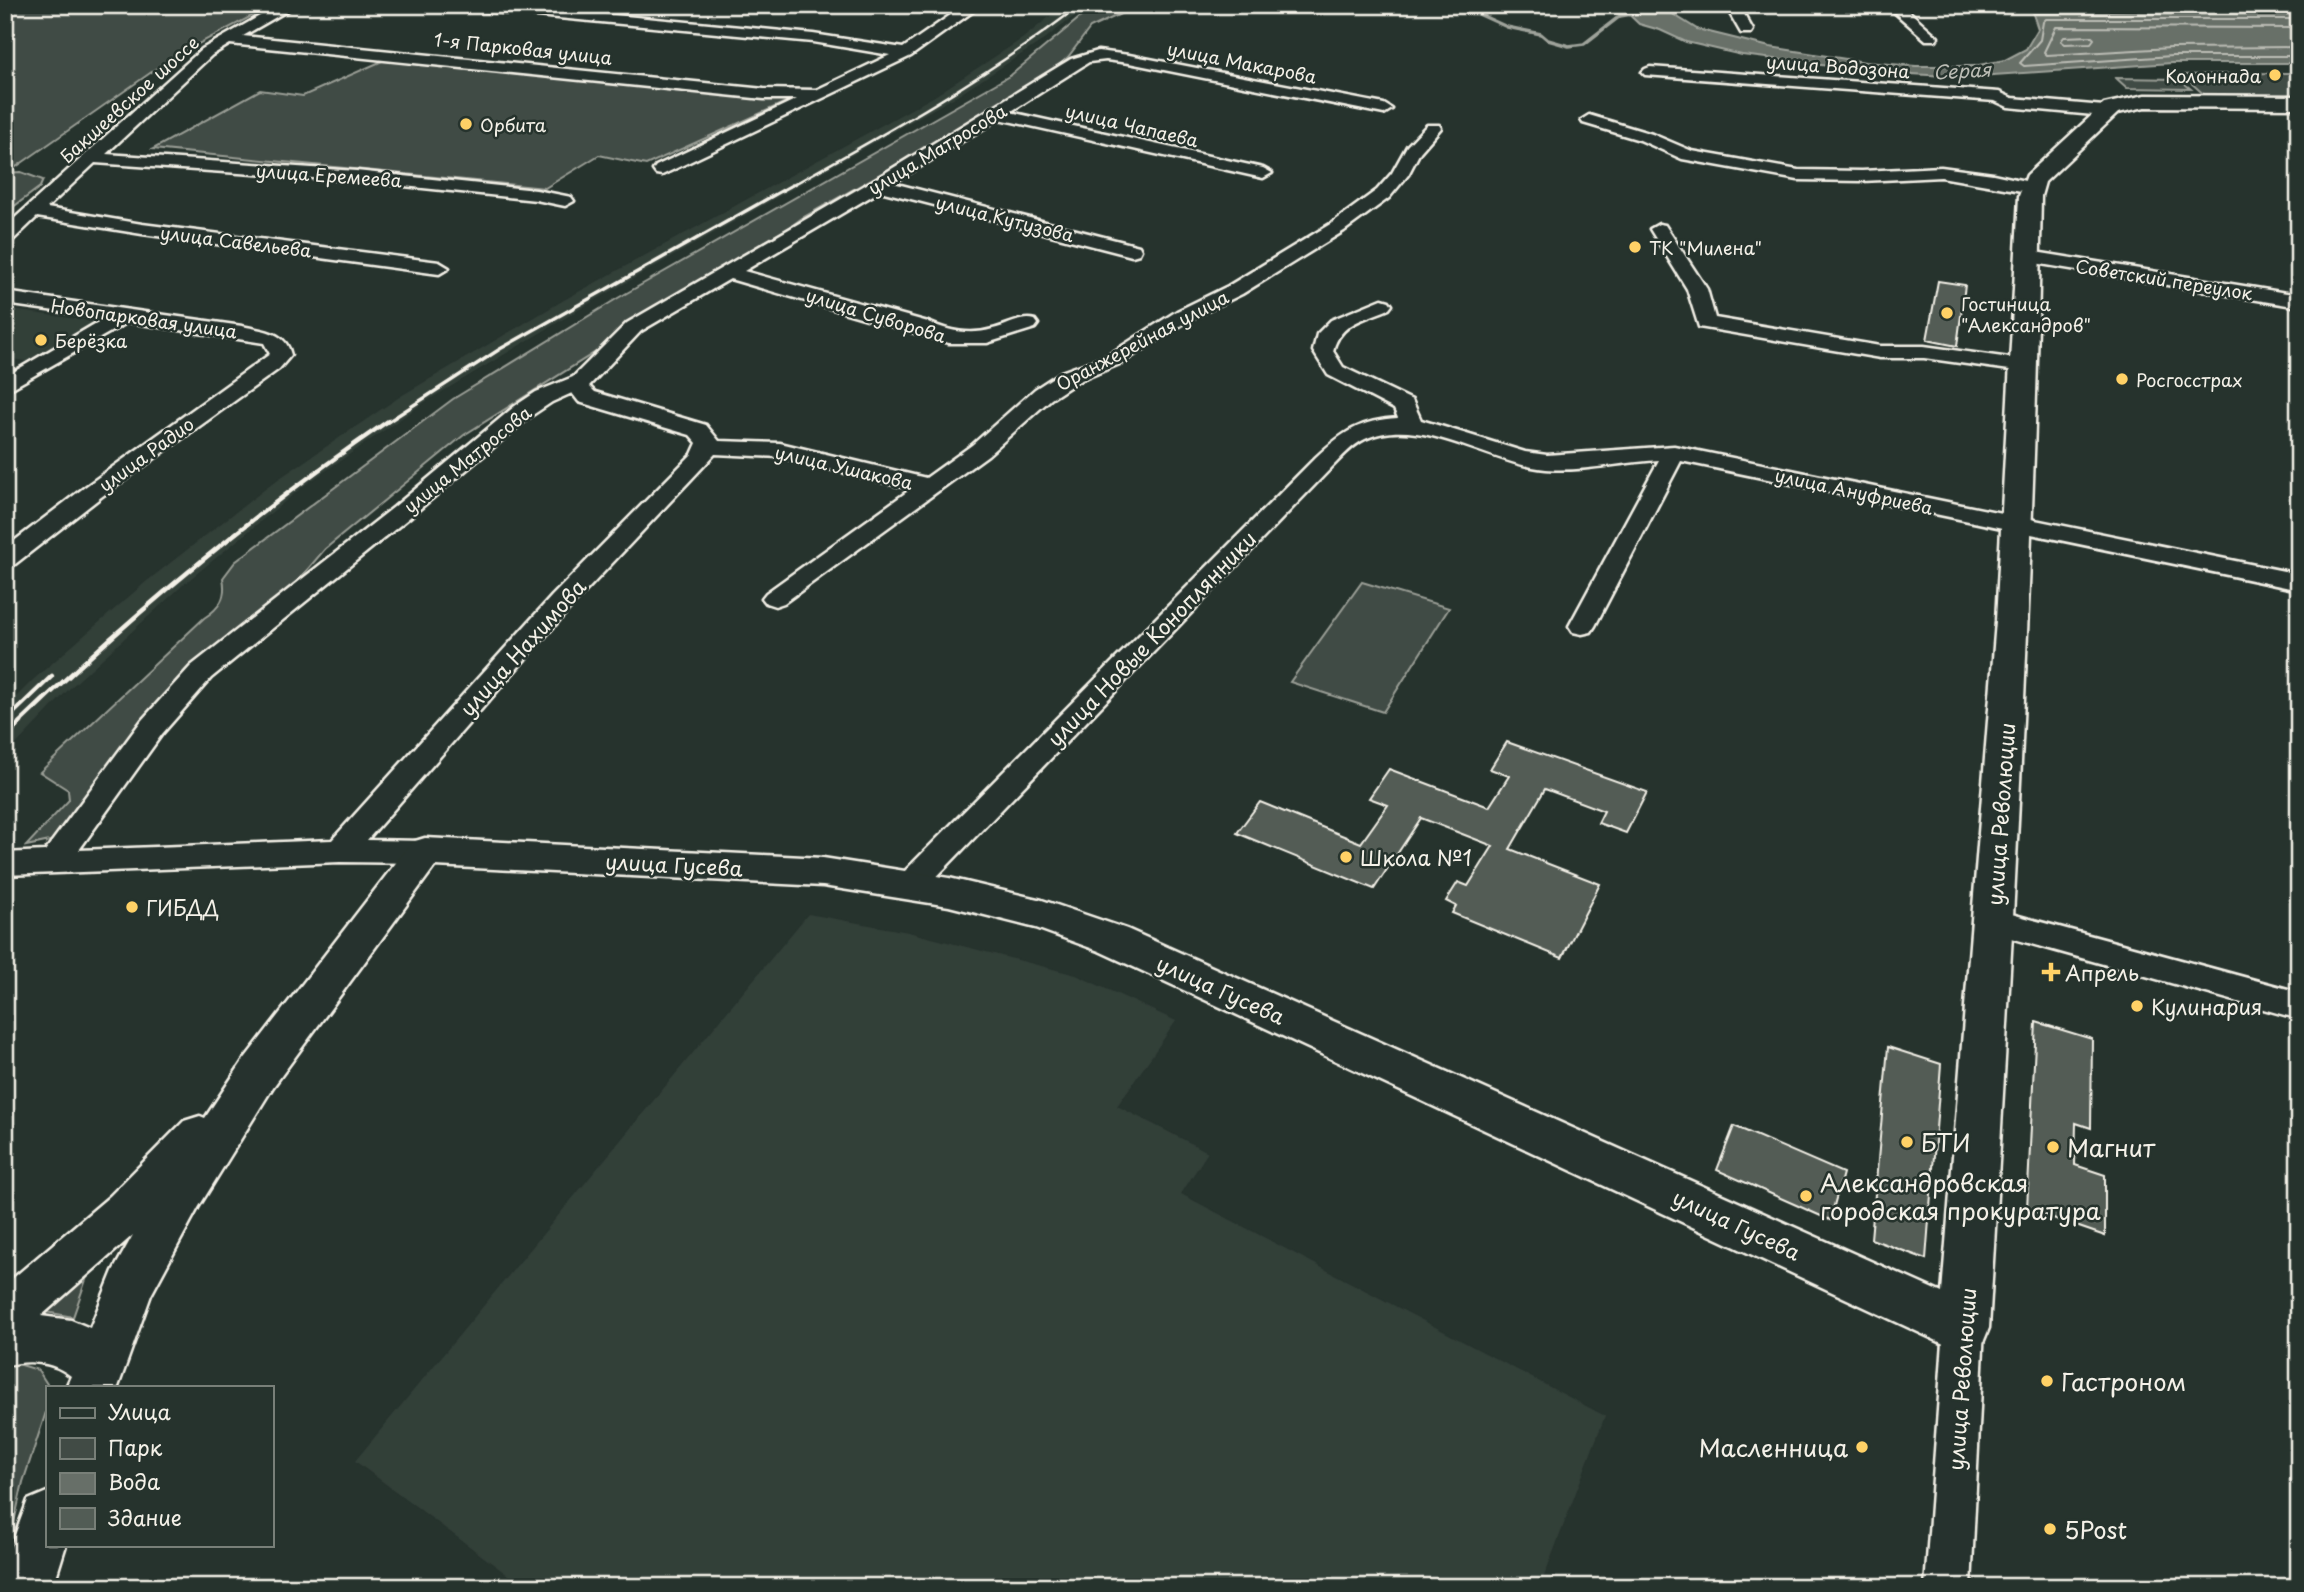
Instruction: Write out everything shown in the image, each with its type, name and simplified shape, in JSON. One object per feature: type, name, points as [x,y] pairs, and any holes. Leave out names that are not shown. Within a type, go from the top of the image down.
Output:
[{"type":"main road","points":[[2033,188],[2035,180],[2104,111],[2145,101],[2299,102]]},
{"type":"main road","name":"улица Революции","points":[[1964,1328],[2018,526],[2030,196],[2033,188]]},
{"type":"main road","points":[[96,1377],[130,1287],[182,1193],[258,1074],[425,852]]},
{"type":"main road","name":"улица Гусева","points":[[425,852],[823,872],[949,892],[1042,915],[1113,940],[1964,1328]]},
{"type":"main road","points":[[5,1315],[127,1211],[258,1074]]},
{"type":"main road","points":[[5,1342],[22,1337],[71,1344],[96,1377]]},
{"type":"main road","points":[[24,1586],[46,1522]]},
{"type":"street","name":"Бакшеевское шоссе","points":[[5,237],[207,52],[290,5]]},
{"type":"street","points":[[462,5],[813,38],[906,53]]},
{"type":"street","points":[[662,170],[906,53],[975,5]]},
{"type":"street","points":[[1732,5],[1746,30]]},
{"type":"street","points":[[1893,5],[1931,37]]},
{"type":"street","name":"1-я Парковая улица","points":[[227,39],[764,94],[814,95]]},
{"type":"street","name":"улица Макарова","points":[[1093,54],[1384,110]]},
{"type":"street","name":"улица Матросова","points":[[54,862],[152,727],[201,671],[402,512],[523,411],[544,397],[581,382],[635,327],[878,185],[1058,76],[1082,57],[1093,54]]},
{"type":"street","name":"улица Водозона","points":[[1650,72],[1999,97],[2008,103],[2104,111]]},
{"type":"street","name":"улица Чапаева","points":[[994,113],[1263,173]]},
{"type":"street","points":[[1589,120],[1646,137],[1688,155],[1798,174],[1821,177],[1941,172],[2033,188]]},
{"type":"street","name":"Оранжерейная улица","points":[[775,598],[980,450],[1043,394],[1069,377],[1115,359],[1184,315],[1235,290],[1338,227],[1383,194],[1413,150],[1433,128]]},
{"type":"street","name":"улица Еремеева","points":[[92,158],[356,176],[536,195],[565,201]]},
{"type":"street","name":"улица Кутузова","points":[[878,185],[1132,250]]},
{"type":"street","name":"улица Савельева","points":[[34,211],[142,229],[439,268]]},
{"type":"street","points":[[1659,229],[1697,289],[1706,323],[1880,352],[1924,352],[2024,366]]},
{"type":"street","name":"Советский переулок","points":[[2029,257],[2299,301]]},
{"type":"street","name":"улица Суворова","points":[[725,272],[921,326],[952,338],[987,337],[1028,324]]},
{"type":"street","name":"Новопарковая улица","points":[[5,298],[242,332],[271,339],[279,346]]},
{"type":"street","points":[[1382,305],[1338,324],[1327,334],[1323,351],[1335,371],[1404,405],[1411,424]]},
{"type":"street","points":[[5,386],[125,315]]},
{"type":"street","name":"улица Радио","points":[[5,560],[93,492],[272,365],[281,355],[279,346]]},
{"type":"street","points":[[581,382],[578,386],[587,397],[698,430],[709,442],[706,447]]},
{"type":"street","name":"улица Новые Коноплянники","points":[[909,886],[1324,461],[1355,435],[1385,424],[1411,424]]},
{"type":"street","name":"улица Ануфриева","points":[[1411,424],[1544,462],[1570,462],[1651,452],[1674,453],[2299,582]]},
{"type":"street","name":"улица Ушакова","points":[[706,447],[780,450],[928,486]]},
{"type":"street","name":"улица Нахимова","points":[[340,851],[561,602],[703,456],[706,447]]},
{"type":"street","points":[[1582,626],[1674,453]]},
{"type":"street","points":[[5,864],[340,851],[425,852]]},
{"type":"street","points":[[1993,921],[2299,1006]]},
{"type":"street","name":"улица Революции","points":[[1948,1587],[1964,1328]]},
{"type":"shaded area","points":[[1064,5],[1089,5],[1042,41],[960,94],[585,306],[425,402],[305,485],[184,584],[70,688],[5,756],[5,708],[34,679],[147,581],[277,480],[401,396],[564,300],[933,97],[1022,39]]},
{"type":"shaded area","name":"Берёзка","points":[[5,309],[105,323],[38,363],[5,358]]},
{"type":"shaded area","points":[[808,914],[908,932],[1076,975],[1176,1021],[1117,1106],[1208,1152],[1181,1194],[1605,1416],[1540,1587],[524,1587],[355,1461]]},
{"type":"green space","points":[[5,5],[273,5],[173,57],[16,167],[5,164]]},
{"type":"green space","points":[[1095,5],[1140,5],[1090,28],[1068,57],[1035,87],[802,218],[767,244],[464,435],[325,549],[296,583],[208,656],[150,711],[131,734],[64,838],[26,846],[69,800],[68,790],[40,772],[214,610],[223,596],[223,578],[235,562],[453,399],[618,298],[1011,75]]},
{"type":"green space","name":"Орбита","points":[[389,58],[783,97],[790,100],[646,165],[599,155],[545,188],[153,149],[260,90],[303,96]]},
{"type":"green space","points":[[2299,73],[2299,97],[2207,97],[2182,75]]},
{"type":"green space","points":[[2116,78],[2179,79],[2191,89],[2127,88]]},
{"type":"green space","points":[[21,172],[43,180],[40,187],[5,213],[5,173]]},
{"type":"green space","points":[[1362,582],[1449,608],[1383,712],[1290,682]]},
{"type":"green space","points":[[89,1271],[73,1317],[35,1310]]},
{"type":"green space","points":[[18,1364],[38,1370],[47,1386],[46,1412],[23,1482],[11,1536],[5,1546],[5,1366]]},
{"type":"water","name":"Серая","points":[[1619,5],[1658,5],[1697,29],[1770,47],[1865,62],[1916,66],[1974,66],[2005,60],[2026,49],[2038,29],[2033,14],[2037,13],[2139,10],[2299,12],[2299,63],[2172,63],[1963,77],[1876,72],[1742,55],[1686,42],[1639,24]]},
{"type":"building","name":"Гостиница \"Александров\"","points":[[1938,281],[1965,285],[1957,346],[1927,340]]},
{"type":"building","name":"Школа №1","points":[[1507,742],[1647,792],[1626,833],[1598,823],[1604,811],[1545,789],[1510,849],[1600,884],[1562,958],[1452,913],[1456,906],[1446,901],[1458,882],[1468,886],[1493,846],[1421,818],[1374,889],[1237,833],[1260,802],[1361,843],[1388,805],[1369,798],[1389,769],[1489,807],[1509,776],[1490,769]]},
{"type":"building","name":"Магнит","points":[[2036,1022],[2092,1039],[2091,1128],[2076,1123],[2075,1165],[2105,1175],[2105,1236],[2027,1209]]},
{"type":"building","name":"БТИ","points":[[1888,1047],[1941,1064],[1926,1259],[1871,1239]]},
{"type":"building","name":"Александровская городская прокуратура","points":[[1734,1126],[1843,1173],[1830,1220],[1717,1170]]},
{"type":"waterway","points":[[1475,6],[1474,12],[1507,27],[1541,34],[1548,40],[1569,46],[1584,44],[1620,16],[1638,13]]},
{"type":"railway","points":[[789,187],[975,79],[1080,5]]},
{"type":"railway","points":[[386,423],[500,349],[792,185]]},
{"type":"railway","points":[[19,723],[197,564],[339,455],[388,421]]},
{"type":"railway","points":[[5,721],[52,676]]},
{"type":"railway","points":[[5,737],[21,722]]},
{"type":"place","name":"Колоннада","points":[[2275,75]]},
{"type":"place","name":"Орбита","points":[[466,124]]},
{"type":"place","name":"ТК \"Милена\"","points":[[1635,247]]},
{"type":"place","name":"Гостиница \"Александров\"","points":[[1947,313]]},
{"type":"place","name":"Берёзка","points":[[41,340]]},
{"type":"place","name":"Росгосстрах","points":[[2122,379]]},
{"type":"place","name":"Школа №1","points":[[1346,857]]},
{"type":"place","name":"ГИБДД","points":[[132,907]]},
{"type":"place","name":"Апрель","points":[[2051,972]]},
{"type":"place","name":"Кулинария","points":[[2137,1006]]},
{"type":"place","name":"БТИ","points":[[1907,1142]]},
{"type":"place","name":"Магнит","points":[[2053,1147]]},
{"type":"place","name":"Александровская городская прокуратура","points":[[1806,1196]]},
{"type":"place","name":"Гастроном","points":[[2047,1381]]},
{"type":"place","name":"Масленница","points":[[1862,1447]]},
{"type":"place","name":"5Post","points":[[2050,1529]]}]
